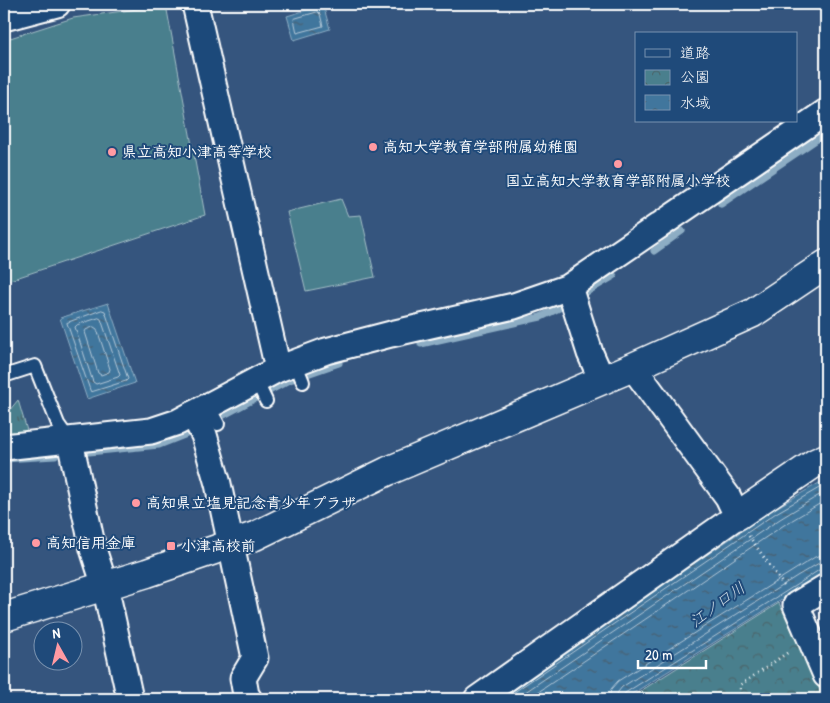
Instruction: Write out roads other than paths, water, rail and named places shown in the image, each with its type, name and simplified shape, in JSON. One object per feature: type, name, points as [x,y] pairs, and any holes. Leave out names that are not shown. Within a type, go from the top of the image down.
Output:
[{"type":"street","points":[[4,18],[57,4]]},
{"type":"street","points":[[194,4],[280,379]]},
{"type":"street","points":[[4,448],[151,431],[178,422],[206,419],[280,379],[326,351],[382,336],[514,306],[572,297],[826,112]]},
{"type":"street","points":[[4,617],[105,586],[255,536],[388,471],[633,367],[753,313],[826,264]]},
{"type":"street","points":[[572,297],[590,354],[602,380]]},
{"type":"street","points":[[633,367],[728,498],[743,526]]},
{"type":"street","points":[[206,419],[208,461],[219,514],[231,544],[255,658],[243,678],[246,695],[249,699]]},
{"type":"street","points":[[70,441],[93,548],[105,586],[130,699]]},
{"type":"street","points":[[476,699],[743,526],[815,463],[826,458]]},
{"type":"street","points":[[826,587],[796,605],[826,675]]},
{"type":"lane","points":[[4,376],[35,366],[58,424],[70,441]]},
{"type":"water","points":[[323,5],[330,29],[294,40],[287,16]]},
{"type":"water","points":[[108,303],[135,383],[87,399],[60,318]]},
{"type":"water","name":"江ノ口川","points":[[826,479],[826,572],[624,699],[495,699],[774,509]]},
{"type":"waterway","points":[[721,204],[826,133]]},
{"type":"waterway","points":[[654,251],[682,231]]},
{"type":"waterway","points":[[578,297],[614,276]]},
{"type":"waterway","points":[[421,344],[541,317],[569,303]]},
{"type":"waterway","points":[[213,421],[290,380],[339,363]]},
{"type":"waterway","points":[[89,452],[159,445],[197,430]]},
{"type":"waterway","points":[[4,459],[55,456]]},
{"type":"place","name":"高知大学教育学部附属幼稚園","points":[[373,147]]},
{"type":"place","name":"県立高知小津高等学校","points":[[112,152]]},
{"type":"place","name":"国立高知大学教育学部附属小学校","points":[[618,164]]},
{"type":"place","name":"高知県立塩見記念青少年プラザ","points":[[136,503]]},
{"type":"place","name":"高知信用金庫","points":[[36,543]]},
{"type":"place","name":"小津高校前","points":[[171,546]]}]
